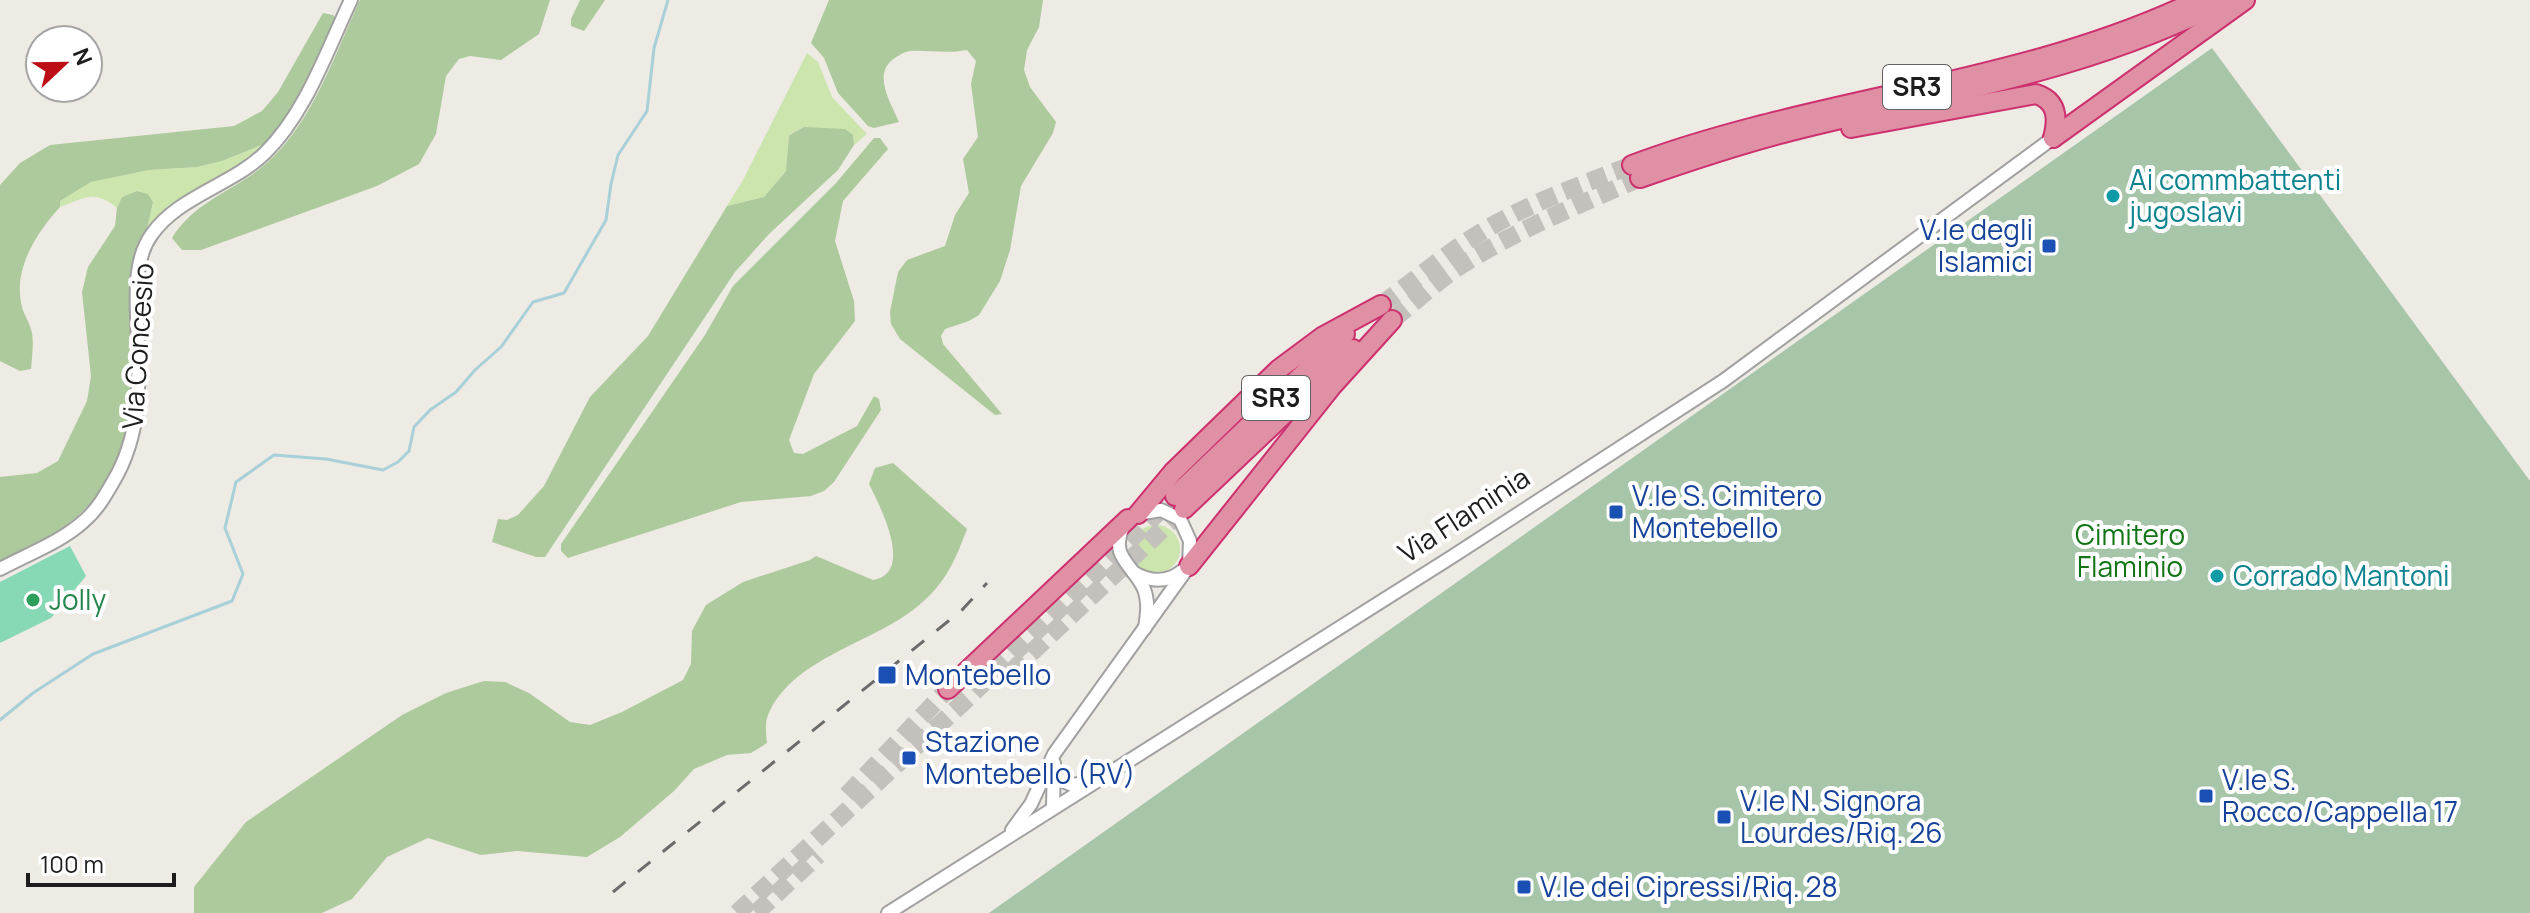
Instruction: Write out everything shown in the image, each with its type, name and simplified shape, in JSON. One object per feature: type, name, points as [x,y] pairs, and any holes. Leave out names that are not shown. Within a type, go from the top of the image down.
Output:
[{"type":"highway","name":"SR3","points":[[2198,0],[2075,48],[1703,140],[1636,172],[1788,132],[2031,75],[2115,48],[2226,0]]},
{"type":"highway","points":[[2053,138],[2245,0]]},
{"type":"highway","points":[[1788,132],[1822,133],[2036,94],[2047,97],[2054,106],[2057,122],[2053,138]]},
{"type":"highway","name":"SR3","points":[[1180,503],[1325,374],[1386,313]]},
{"type":"highway","points":[[948,689],[1133,517],[1173,472],[1279,369],[1322,337],[1386,313]]},
{"type":"highway","points":[[1189,566],[1333,385],[1386,313]]},
{"type":"street","name":"Via Concesio","points":[[0,569],[77,527],[111,486],[131,444],[137,416],[136,295],[145,246],[160,225],[179,209],[264,153],[295,113],[351,0]]},
{"type":"street","name":"Via Flaminia","points":[[888,913],[1097,779],[1226,701],[1723,381],[2053,138]]},
{"type":"street","points":[[1007,837],[1047,779],[1054,754],[1075,726],[1145,628],[1189,566],[1190,541],[1180,519],[1161,510],[1133,517],[1120,533],[1118,543],[1122,561],[1140,582],[1147,599],[1145,628]]},
{"type":"street","points":[[1130,570],[1146,579],[1161,580],[1176,576],[1189,566]]},
{"type":"street","points":[[1047,779],[1072,785],[1097,779]]},
{"type":"street","points":[[1047,779],[1049,810]]},
{"type":"green space","points":[[360,0],[550,0],[539,34],[501,60],[470,56],[459,59],[446,76],[436,134],[419,164],[377,186],[201,250],[182,250],[172,238],[181,225],[204,205],[268,162],[298,127],[322,86]]},
{"type":"green space","points":[[580,0],[605,0],[584,31],[571,26]]},
{"type":"green space","points":[[829,0],[1043,0],[1039,27],[1027,50],[1024,70],[1030,87],[1056,122],[1053,133],[1021,186],[1010,250],[1000,281],[979,315],[945,329],[941,336],[943,344],[1002,414],[995,415],[900,339],[891,324],[890,312],[898,272],[907,260],[945,246],[955,215],[969,193],[963,159],[978,137],[971,84],[976,61],[967,50],[910,51],[898,56],[890,62],[884,78],[887,96],[899,122],[874,128],[868,126],[838,93],[824,58],[811,43]]},
{"type":"green space","points":[[323,13],[333,15],[338,20],[287,120],[269,142],[222,161],[197,167],[149,170],[91,182],[60,201],[60,207],[30,250],[21,276],[22,305],[32,336],[31,369],[20,371],[0,361],[0,185],[20,163],[50,145],[234,126],[262,111],[278,92]]},
{"type":"green space","name":"Cimitero Flaminio","points":[[2212,48],[2530,481],[2530,913],[989,913]]},
{"type":"green space","points":[[807,53],[818,62],[832,97],[867,134],[854,145],[853,135],[804,127],[789,134],[786,171],[764,197],[727,206],[742,182]]},
{"type":"green space","points":[[804,127],[845,129],[853,135],[854,145],[838,170],[769,234],[735,272],[545,557],[536,557],[492,542],[498,519],[507,520],[518,515],[544,486],[590,397],[648,336],[727,206],[764,197],[786,171],[789,135]]},
{"type":"green space","points":[[874,138],[880,138],[888,149],[843,201],[835,241],[854,301],[855,321],[814,374],[789,440],[794,453],[803,454],[857,426],[874,396],[879,399],[881,410],[834,482],[824,491],[811,496],[741,502],[568,558],[561,551],[561,544],[705,335],[733,286],[836,183]]},
{"type":"green space","points":[[269,142],[227,173],[181,200],[147,229],[153,202],[148,194],[137,191],[122,197],[117,208],[95,197],[60,207],[60,201],[91,182],[149,170],[197,167],[222,161]]},
{"type":"green space","points":[[137,191],[148,194],[153,202],[147,229],[138,248],[135,372],[125,450],[104,487],[74,519],[39,544],[0,561],[0,477],[37,473],[58,461],[87,401],[91,376],[82,292],[88,267],[115,226],[122,197]]},
{"type":"green space","points":[[893,463],[967,529],[958,551],[942,580],[918,606],[813,666],[794,681],[778,698],[767,718],[767,743],[751,753],[727,755],[694,769],[674,791],[620,837],[587,857],[517,851],[481,855],[428,838],[387,857],[352,899],[322,913],[194,913],[194,887],[246,822],[402,715],[446,693],[484,681],[505,682],[529,693],[570,722],[590,725],[683,680],[691,664],[692,631],[706,605],[743,582],[816,556],[873,580],[885,575],[892,565],[891,538],[869,484],[875,468]]},
{"type":"green space","points":[[1156,525],[1173,532],[1180,549],[1173,566],[1156,573],[1139,566],[1132,549],[1139,532]]},
{"type":"green space","name":"Jolly","points":[[70,546],[86,576],[51,618],[0,643],[0,582]]},
{"type":"waterway","points":[[0,720],[33,693],[93,654],[232,601],[243,574],[225,528],[236,482],[274,455],[326,459],[383,470],[398,462],[409,451],[414,427],[430,410],[456,392],[501,347],[533,302],[564,293],[606,220],[618,155],[647,111],[654,48],[668,0]]},
{"type":"tunnel","points":[[1381,305],[1452,252],[1513,214],[1632,165]]},
{"type":"tunnel","points":[[1392,320],[1451,272],[1481,253],[1640,178]]},
{"type":"tunnel","points":[[737,913],[968,698],[1175,496]]},
{"type":"tunnel","points":[[1011,672],[1184,509]]},
{"type":"tunnel","points":[[847,795],[948,689]]},
{"type":"tunnel","points":[[756,913],[818,855]]},
{"type":"railway","points":[[613,892],[962,610],[987,583]]},
{"type":"place","name":"Ai commbattenti jugoslavi","points":[[2113,196]]},
{"type":"place","name":"V.le degli Islamici","points":[[2049,246]]},
{"type":"place","name":"V.le S. Cimitero Montebello","points":[[1616,512]]},
{"type":"place","name":"Corrado Mantoni","points":[[2217,576]]},
{"type":"place","name":"Jolly","points":[[33,600]]},
{"type":"place","name":"Montebello","points":[[887,675]]},
{"type":"place","name":"Stazione Montebello (RV)","points":[[909,758]]},
{"type":"place","name":"V.le S. Rocco/Cappella 17","points":[[2206,796]]},
{"type":"place","name":"V.le N. Signora Lourdes/Riq. 26","points":[[1724,817]]},
{"type":"place","name":"V.le dei Cipressi/Riq. 28","points":[[1524,887]]}]
